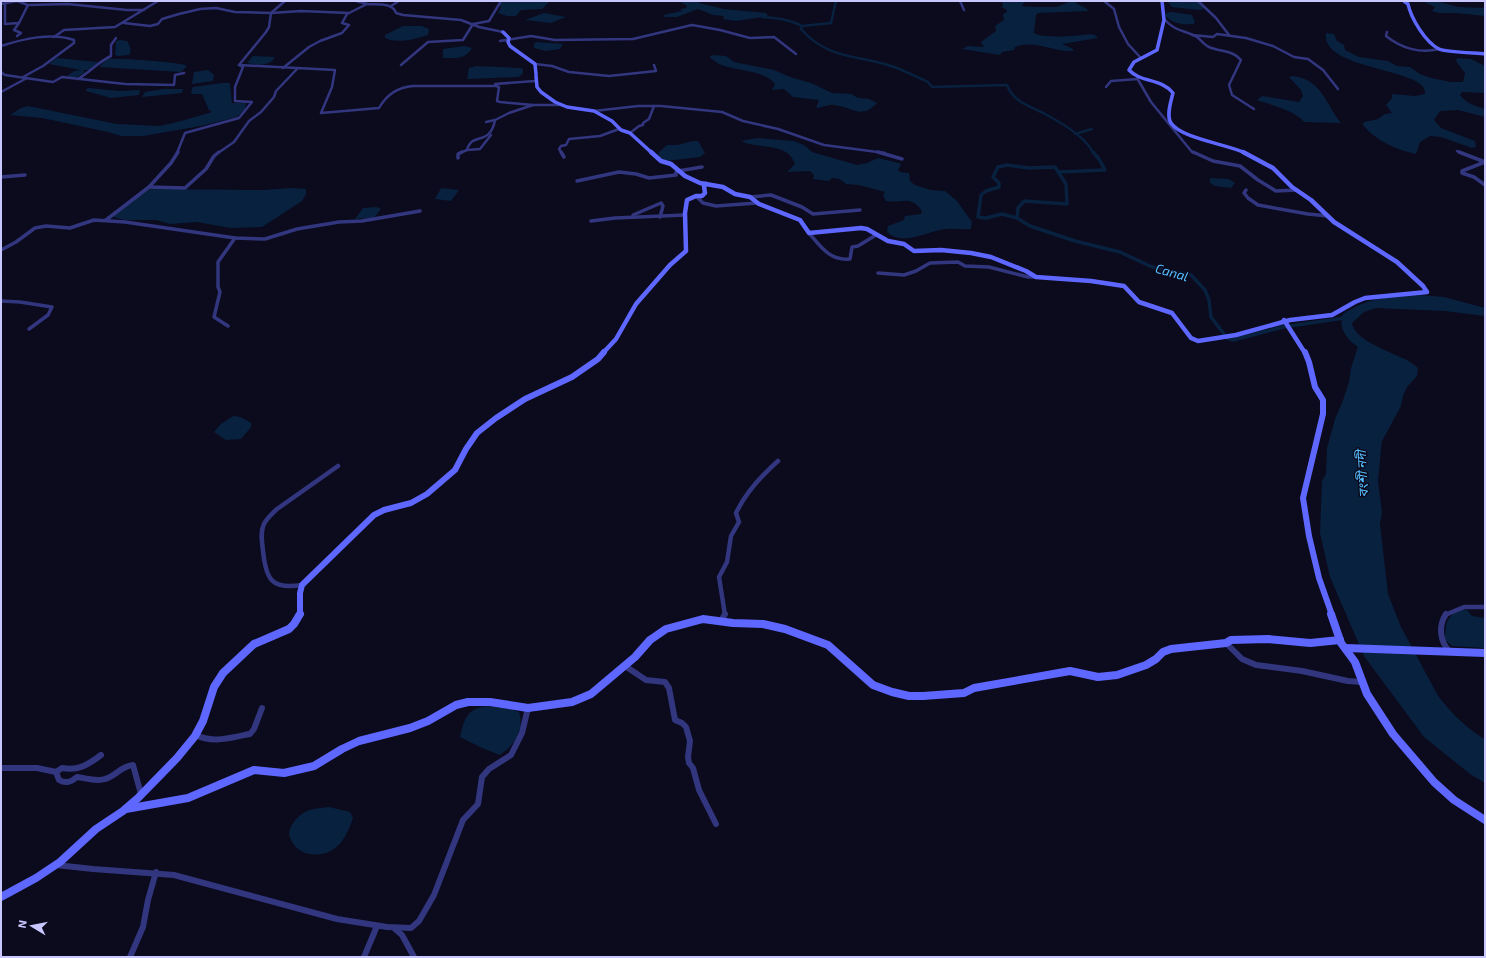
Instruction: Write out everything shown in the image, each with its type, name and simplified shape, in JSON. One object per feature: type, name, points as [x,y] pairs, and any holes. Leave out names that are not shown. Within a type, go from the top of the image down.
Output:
[{"type":"street","points":[[1,4],[17,1],[28,5],[71,4],[127,10],[144,10]]},
{"type":"street","points":[[71,4],[76,1]]},
{"type":"street","points":[[54,37],[65,30],[116,27],[158,1]]},
{"type":"street","points":[[239,65],[266,32],[269,27],[271,13],[285,1]]},
{"type":"street","points":[[356,1],[367,4],[391,6],[395,8],[396,13],[399,14],[461,20],[503,32],[507,34],[510,46],[535,64],[544,64],[569,72],[609,76],[656,70],[654,65]]},
{"type":"street","points":[[391,6],[399,1]]},
{"type":"street","points":[[402,65],[428,42],[463,40],[474,24],[489,21],[501,1]]},
{"type":"street","points":[[960,1],[964,10]]},
{"type":"street","points":[[1104,1],[1114,9],[1119,27],[1128,44],[1140,58]]},
{"type":"street","points":[[1162,1],[1164,19],[1163,26],[1157,39],[1157,50],[1150,55],[1140,58],[1128,68],[1132,74],[1138,78],[1150,102],[1192,152],[1213,160],[1240,166],[1258,180],[1276,191],[1297,190]]},
{"type":"street","points":[[1198,1],[1216,18],[1229,35]]},
{"type":"street","points":[[1404,1],[1408,4],[1410,13],[1422,34],[1439,49]]},
{"type":"street","points":[[5,3],[5,24],[19,23]]},
{"type":"street","points":[[283,68],[296,56],[325,39],[340,34],[346,30],[349,25],[342,23],[349,13],[367,4]]},
{"type":"street","points":[[17,36],[21,34],[14,30],[28,5]]},
{"type":"street","points":[[124,23],[150,26],[158,24],[162,19],[179,14],[212,8],[235,12],[271,13],[301,11],[349,13]]},
{"type":"street","points":[[1164,19],[1175,30],[1192,35],[1213,37],[1217,34],[1246,38],[1266,44],[1294,57],[1308,59],[1323,70],[1338,88]]},
{"type":"street","points":[[500,41],[531,36],[555,40],[633,39],[692,25],[750,38],[774,37],[796,54]]},
{"type":"street","points":[[1387,32],[1386,36],[1392,41],[1408,48],[1422,50],[1439,49],[1485,54]]},
{"type":"street","points":[[1192,35],[1210,48],[1234,54],[1240,58],[1241,60],[1236,68],[1237,71],[1229,85],[1232,95],[1254,109]]},
{"type":"street","points":[[1,46],[27,40],[54,37],[68,38],[75,41],[68,49],[1,92]]},
{"type":"street","points":[[78,79],[87,74],[102,60],[111,56],[111,44],[116,38]]},
{"type":"street","points":[[535,64],[537,87],[541,92],[561,105]]},
{"type":"street","points":[[239,65],[336,70],[332,87],[321,114],[379,108],[386,98],[399,88],[465,85],[499,86],[497,98],[500,102],[533,105],[561,105],[594,111],[654,106],[728,113],[743,120],[778,129],[824,145],[884,153],[902,159]]},
{"type":"street","points":[[106,220],[149,187],[171,164],[181,148],[185,133],[239,118],[252,102],[235,101],[233,94],[236,81],[243,67],[239,65]]},
{"type":"street","points":[[149,187],[185,188],[206,169],[214,156],[234,142],[249,121],[262,112],[274,97],[276,91],[297,69]]},
{"type":"street","points":[[1,72],[25,78],[53,82],[62,77],[124,84],[174,85],[176,76],[184,73]]},
{"type":"street","points":[[491,86],[536,77]]},
{"type":"street","points":[[878,273],[904,275],[916,272],[930,263],[958,262],[965,266],[989,267],[1028,277],[1124,286],[1139,302],[1172,314],[1191,338],[1198,341],[1236,335],[1284,320],[1306,319],[1334,314],[1350,303],[1364,298],[1382,295],[1426,292],[1423,286],[1397,262],[1343,229],[1311,200],[1278,174],[1273,168],[1235,148],[1202,140],[1177,128],[1171,123],[1168,115],[1173,93],[1171,88],[1157,81],[1138,78],[1111,81],[1106,87]]},
{"type":"street","points":[[486,122],[533,105]]},
{"type":"street","points":[[630,133],[644,125],[643,122],[649,120],[654,106]]},
{"type":"street","points":[[594,111],[612,122],[619,129],[630,133],[661,161],[671,164],[678,171],[693,180],[723,187],[735,194],[750,197],[774,196],[802,207],[813,214],[860,210]]},
{"type":"street","points":[[458,158],[458,154],[467,150],[480,149],[492,134],[495,120]]},
{"type":"street","points":[[564,157],[559,149],[561,146],[566,145],[569,139],[600,136],[619,129]]},
{"type":"street","points":[[467,150],[472,140],[488,137],[492,134]]},
{"type":"street","points":[[1457,151],[1466,156],[1485,162]]},
{"type":"street","points":[[1485,162],[1476,164],[1471,168],[1462,171],[1462,173],[1474,177],[1485,185]]},
{"type":"street","points":[[577,181],[619,172],[636,174],[645,178],[656,178],[676,175],[676,172],[678,171],[702,167]]},
{"type":"street","points":[[1,177],[25,175]]},
{"type":"street","points":[[338,466],[280,507],[267,520],[264,526],[261,542],[263,565],[270,580],[281,586],[292,587],[302,585],[374,515],[384,510],[411,503],[441,483],[455,470],[466,449],[477,433],[496,418],[525,399],[578,374],[607,350],[625,326],[636,304],[670,265],[686,251],[685,215],[687,200],[696,196],[701,197],[706,184]]},
{"type":"street","points":[[1246,190],[1244,193],[1247,199],[1266,207],[1288,209],[1312,216],[1328,216]]},
{"type":"street","points":[[696,196],[703,204],[716,206],[757,203]]},
{"type":"street","points":[[750,197],[757,203],[800,220],[826,254],[838,260],[850,259],[852,247],[858,246],[876,235]]},
{"type":"street","points":[[631,217],[652,204],[661,203],[663,206],[660,216]]},
{"type":"street","points":[[1,250],[16,242],[35,228],[46,226],[70,228],[94,220],[106,220],[235,238],[265,239],[297,229],[339,222],[362,221],[420,211]]},
{"type":"street","points":[[591,220],[685,215]]},
{"type":"street","points":[[809,233],[861,228],[888,241],[904,244],[914,251],[941,250],[991,257],[1026,271],[1036,277]]},
{"type":"street","points":[[228,326],[214,317],[220,292],[218,287],[218,262],[235,238]]},
{"type":"street","points":[[1,301],[19,301],[38,306],[52,307],[48,315],[29,329]]},
{"type":"street","points":[[1284,320],[1303,349],[1314,384],[1323,400],[1323,414],[1303,498],[1309,536],[1319,578],[1340,640],[1355,662],[1361,682],[1393,734],[1417,764],[1454,800],[1485,820]]},
{"type":"street","points":[[721,620],[725,615],[719,577],[726,569],[730,552],[729,540],[732,530],[739,522],[736,513],[741,501],[760,477],[778,461]]},
{"type":"street","points":[[1,897],[23,886],[67,856],[95,830],[126,809],[182,754],[196,735],[203,721],[211,694],[223,673],[252,645],[260,640],[284,634],[298,618],[302,608],[300,594],[302,585]]},
{"type":"street","points":[[1449,651],[1444,646],[1440,635],[1445,615],[1468,605],[1485,607]]},
{"type":"street","points":[[126,809],[188,798],[254,770],[284,773],[314,766],[342,749],[359,741],[410,728],[456,705],[468,702],[490,702],[528,708],[572,702],[582,698],[598,688],[625,666],[650,640],[666,629],[703,619],[721,620],[733,623],[763,624],[784,629],[828,645],[873,685],[892,692],[923,696],[964,692],[974,688],[1019,679],[1054,675],[1070,671],[1098,677],[1117,675],[1146,665],[1156,659],[1163,652],[1171,649],[1226,643],[1232,640],[1268,639],[1310,643],[1340,640]]},
{"type":"street","points":[[1226,643],[1240,658],[1253,664],[1325,675],[1347,682],[1361,682]]},
{"type":"street","points":[[1346,648],[1485,653]]},
{"type":"street","points":[[625,666],[646,680],[665,682],[669,688],[675,720],[682,723],[686,727],[689,735],[689,763],[693,768],[699,790],[716,824]]},
{"type":"street","points":[[196,735],[204,739],[214,740],[250,734],[253,732],[262,708]]},
{"type":"street","points":[[54,865],[85,869],[156,872],[239,891],[314,914],[405,930],[411,928],[420,921],[433,899],[463,820],[474,810],[479,802],[481,792],[480,783],[482,777],[491,766],[504,761],[511,755],[524,729],[528,708]]},
{"type":"street","points":[[1,768],[30,768],[56,772],[62,768],[72,770],[89,764],[101,755]]},
{"type":"street","points":[[56,772],[59,780],[67,783],[72,782],[77,777],[99,780],[108,778],[128,765],[133,765],[141,794]]},
{"type":"street","points":[[130,957],[143,927],[148,900],[156,872]]},
{"type":"street","points":[[364,957],[377,926]]},
{"type":"street","points":[[394,928],[402,935],[414,957]]},
{"type":"water","points":[[503,1],[549,2],[542,9],[521,10],[516,16],[507,16],[498,13],[501,7],[499,5]]},
{"type":"water","points":[[679,1],[698,1],[699,3],[724,9],[766,13],[768,16],[736,21],[723,19],[724,16],[713,15],[698,9],[677,17],[665,17],[663,15],[682,11],[680,9],[686,8],[687,6]]},
{"type":"water","points":[[1001,1],[1025,1],[1022,6],[1055,7],[1074,1],[1089,11],[1038,13],[1036,15],[1034,33],[1045,36],[1090,34],[1095,35],[1098,38],[1062,44],[1073,49],[1073,51],[1058,50],[1029,44],[1015,47],[1014,50],[1002,52],[1000,55],[962,49],[968,46],[984,47],[981,42],[996,31],[995,26],[1004,20],[1003,14],[1007,12],[1006,9],[1002,8],[1003,4]]},
{"type":"water","points":[[1167,1],[1196,1],[1199,2],[1204,9],[1199,10],[1172,7]]},
{"type":"water","points":[[1422,1],[1436,1],[1458,7],[1485,8],[1485,16],[1439,13],[1432,11],[1435,7]]},
{"type":"water","points":[[1172,12],[1192,15],[1195,22],[1193,24],[1182,24],[1174,22],[1165,15]]},
{"type":"water","points":[[544,13],[566,17],[551,23],[525,20]]},
{"type":"water","points":[[403,26],[422,26],[429,29],[428,35],[401,41],[385,38],[385,35]]},
{"type":"water","points":[[1326,33],[1334,34],[1337,41],[1344,45],[1345,50],[1359,57],[1388,61],[1397,66],[1410,67],[1420,74],[1431,78],[1451,82],[1463,82],[1465,73],[1456,61],[1457,58],[1471,59],[1485,66],[1485,93],[1462,92],[1460,95],[1468,102],[1485,109],[1485,117],[1458,110],[1440,111],[1434,120],[1441,128],[1475,141],[1476,147],[1472,148],[1441,137],[1430,136],[1420,142],[1416,154],[1387,144],[1374,136],[1363,125],[1364,122],[1378,119],[1385,114],[1392,113],[1386,105],[1392,98],[1392,94],[1415,96],[1425,94],[1422,85],[1411,79],[1356,62],[1340,55],[1329,45]]},
{"type":"water","points":[[116,41],[127,41],[130,48],[129,55],[115,55]]},
{"type":"water","points":[[536,42],[563,44],[560,49],[546,51],[534,48],[534,44]]},
{"type":"water","points":[[464,46],[472,48],[466,55],[460,58],[443,58],[443,49]]},
{"type":"water","points":[[713,55],[726,56],[734,62],[774,70],[790,77],[811,83],[832,93],[851,94],[858,98],[869,99],[877,103],[866,111],[861,112],[834,105],[816,108],[819,100],[793,97],[784,89],[772,90],[775,84],[770,79],[757,73],[719,64],[709,57]]},
{"type":"water","points":[[253,56],[275,57],[266,64],[258,65],[247,63]]},
{"type":"water","points":[[57,58],[98,62],[89,70],[83,70],[85,72],[81,75],[72,77],[67,76],[74,71],[81,70],[49,64]]},
{"type":"water","points":[[107,59],[173,63],[187,66],[181,72],[99,67]]},
{"type":"water","points":[[476,66],[520,68],[523,69],[523,73],[519,77],[467,79],[469,68]]},
{"type":"water","points":[[208,70],[214,75],[213,81],[192,84],[194,72]]},
{"type":"water","points":[[1292,76],[1302,78],[1316,87],[1322,93],[1341,123],[1304,122],[1289,112],[1257,100],[1262,96],[1299,102],[1303,96],[1301,90],[1289,77]]},
{"type":"water","points":[[230,83],[232,103],[246,103],[245,109],[237,117],[201,126],[143,136],[121,136],[42,118],[10,115],[21,108],[28,106],[117,124],[160,126],[212,112],[209,110],[202,94],[192,94],[191,91],[193,87]]},
{"type":"water","points":[[86,89],[119,91],[140,90],[139,95],[111,98],[86,91]]},
{"type":"water","points":[[163,89],[183,89],[182,93],[142,97],[145,92]]},
{"type":"water","points":[[757,138],[794,141],[804,145],[812,152],[857,165],[867,163],[878,158],[899,163],[901,165],[898,170],[900,172],[909,173],[910,181],[915,185],[931,190],[945,191],[957,201],[972,222],[971,229],[939,230],[908,238],[893,236],[887,232],[888,226],[904,220],[905,216],[921,214],[922,211],[918,206],[910,201],[886,201],[883,195],[885,192],[859,185],[846,184],[836,178],[832,178],[829,181],[813,179],[814,175],[810,171],[787,172],[795,164],[786,152],[772,147],[748,144],[741,141]]},
{"type":"water","points":[[698,141],[705,153],[700,157],[666,161],[660,157],[658,153],[667,145],[677,145]]},
{"type":"water","points":[[1211,178],[1229,179],[1235,183],[1231,188],[1215,186],[1210,183]]},
{"type":"water","points":[[290,188],[306,189],[306,194],[302,201],[262,227],[230,228],[197,222],[170,224],[156,220],[125,220],[113,217],[142,193],[151,189],[264,190]]},
{"type":"water","points":[[441,188],[459,190],[451,201],[435,199]]},
{"type":"water","points":[[363,208],[380,208],[380,210],[374,218],[355,219]]},
{"type":"water","points":[[1420,295],[1444,297],[1485,308],[1485,316],[1445,311],[1376,308],[1364,312],[1352,323],[1354,329],[1365,340],[1406,360],[1418,368],[1417,376],[1407,387],[1401,406],[1382,441],[1378,482],[1382,512],[1380,524],[1388,594],[1401,627],[1437,694],[1458,719],[1485,739],[1485,783],[1470,774],[1424,737],[1364,656],[1330,577],[1320,533],[1322,481],[1326,474],[1327,448],[1335,419],[1349,382],[1351,368],[1359,343],[1352,338],[1344,328],[1342,324],[1342,315],[1351,309],[1370,301],[1389,297]]},
{"type":"water","points":[[233,416],[247,420],[251,423],[251,427],[241,439],[226,440],[214,432],[221,424]]},
{"type":"water","points":[[1460,609],[1467,610],[1472,616],[1485,618],[1485,648],[1452,646],[1445,640],[1447,622],[1451,615]]},
{"type":"water","points":[[488,706],[519,712],[521,725],[517,736],[510,747],[500,755],[460,737],[465,720],[471,712],[475,709]]},
{"type":"water","points":[[329,807],[350,812],[353,818],[343,840],[333,850],[326,853],[310,854],[299,850],[293,843],[290,836],[289,832],[292,824],[298,817],[308,811],[317,808]]},
{"type":"waterway","points":[[802,26],[831,23],[836,1]]},
{"type":"waterway","points":[[762,17],[782,19],[802,26]]},
{"type":"waterway","points":[[802,26],[801,29],[821,46],[843,55],[878,62],[896,68],[928,82],[932,87],[1007,85],[1018,100],[1051,117],[1076,134]]},
{"type":"waterway","points":[[1076,134],[1092,129]]},
{"type":"waterway","points":[[1076,134],[1090,147],[1093,153]]},
{"type":"waterway","points":[[1058,172],[1105,170],[1093,152]]},
{"type":"waterway","name":"Canal","points":[[1017,218],[1002,214],[986,218],[978,217],[981,195],[986,191],[999,187],[999,183],[993,177],[998,167],[1007,165],[1029,168],[1055,167],[1058,172]]},
{"type":"waterway","name":"Canal","points":[[1017,218],[1018,208],[1024,201],[1067,204],[1066,184],[1058,172]]},
{"type":"waterway","name":"Canal","points":[[1017,218],[1030,226],[1075,241],[1120,252],[1152,267],[1191,275],[1205,290],[1209,300],[1211,317],[1227,338],[1233,340],[1283,327],[1344,318]]},
{"type":"waterway","name":"বংশী নদী","points":[[1344,322],[1344,327],[1349,335],[1356,342],[1368,349]]}]
